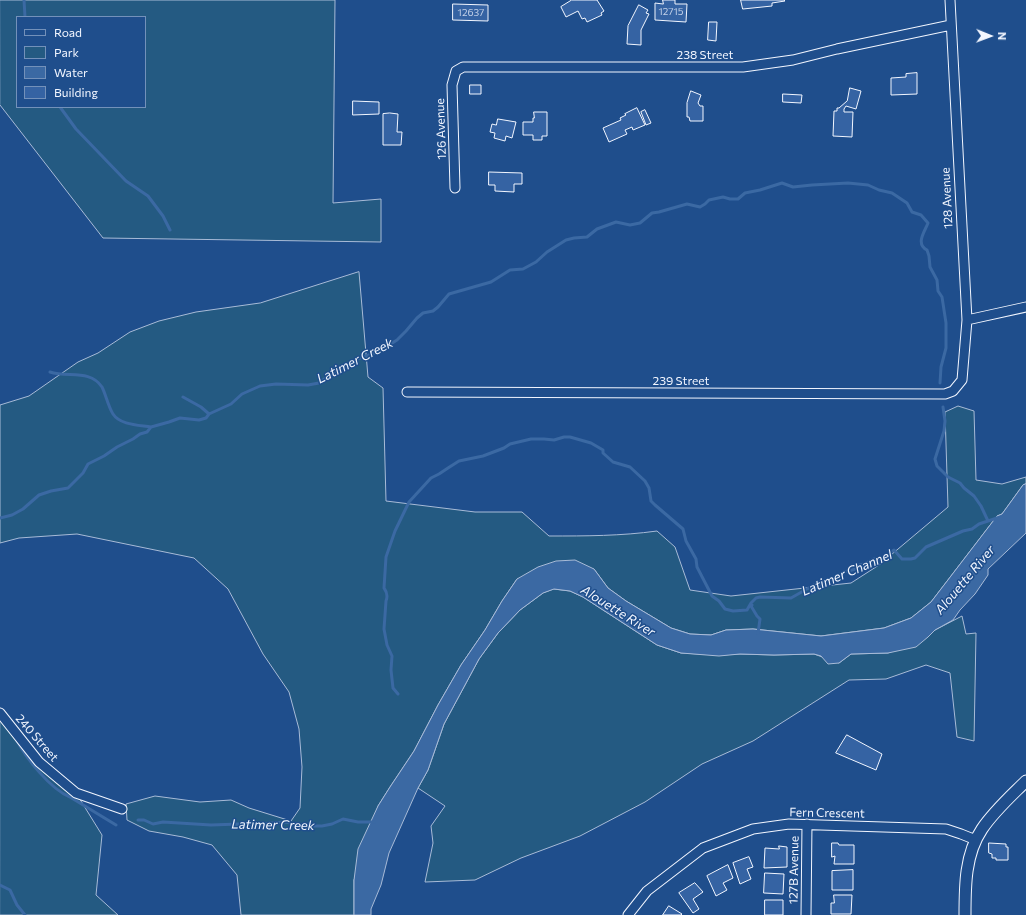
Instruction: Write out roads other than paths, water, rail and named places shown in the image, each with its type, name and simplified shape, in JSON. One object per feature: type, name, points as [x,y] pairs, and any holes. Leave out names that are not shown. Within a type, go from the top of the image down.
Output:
[{"type":"street","name":"128 Avenue","points":[[950,0],[966,320],[962,380],[953,391]]},
{"type":"street","name":"238 Street","points":[[456,71],[463,67],[743,67],[793,60],[951,25]]},
{"type":"street","name":"126 Avenue","points":[[455,188],[452,84],[456,71]]},
{"type":"street","points":[[966,320],[1026,307]]},
{"type":"street","name":"239 Street","points":[[408,392],[945,394],[953,391]]},
{"type":"street","name":"240 Street","points":[[0,713],[39,762],[76,793],[122,809]]},
{"type":"street","points":[[964,915],[965,878],[976,840],[986,823],[1026,781]]},
{"type":"street","name":"Fern Crescent","points":[[628,915],[646,891],[703,848],[753,829],[788,824],[807,824],[946,829],[976,840]]},
{"type":"street","name":"127B Avenue","points":[[806,915],[807,824]]},
{"type":"water","name":"Alouette River","points":[[1026,484],[1026,533],[988,569],[988,575],[975,594],[953,620],[935,630],[916,647],[888,653],[851,654],[839,663],[828,664],[821,656],[814,654],[740,654],[719,656],[681,653],[657,645],[583,597],[570,591],[554,589],[543,593],[520,610],[498,633],[479,659],[444,724],[428,770],[418,788],[389,853],[381,885],[371,909],[371,915],[354,915],[354,880],[358,849],[378,806],[414,751],[461,665],[517,579],[538,567],[556,561],[575,560],[594,569],[608,588],[626,601],[671,628],[690,634],[711,635],[726,630],[753,629],[821,636],[884,628],[911,618],[931,602],[997,516],[1002,514],[1023,485]]},
{"type":"waterway","points":[[24,0],[25,16]]},
{"type":"waterway","points":[[61,108],[76,129],[126,181],[148,196],[163,216],[170,230]]},
{"type":"waterway","name":"Latimer Creek","points":[[0,518],[12,515],[23,509],[39,495],[68,488],[83,473],[88,464],[140,434],[147,432],[151,427],[180,418],[199,420],[206,418],[209,414],[231,404],[242,394],[260,386],[276,384],[308,385],[319,383],[327,377],[345,369],[357,359],[378,352],[397,340],[417,318],[423,313],[433,311],[449,294],[491,282],[510,270],[523,269],[536,262],[547,252],[566,240],[587,237],[597,229],[616,222],[630,225],[640,223],[652,213],[687,204],[700,207],[709,200],[723,197],[738,199],[745,193],[782,183],[793,187],[848,183],[868,185],[879,190],[892,193],[907,203],[912,212],[921,215],[928,223],[921,241],[923,247],[927,250],[930,267],[937,280],[938,291],[942,297],[946,323],[946,348],[941,367],[940,383]]},
{"type":"waterway","points":[[50,372],[85,376],[97,381],[102,387],[111,411],[116,418],[130,424],[151,427]]},
{"type":"waterway","name":"Latimer Creek","points":[[183,397],[201,407],[209,414]]},
{"type":"waterway","name":"Latimer Creek","points":[[943,407],[945,421],[944,431],[935,459],[937,466],[948,477],[960,483],[974,496],[981,506],[988,521]]},
{"type":"waterway","name":"Latimer Channel","points":[[398,694],[393,688],[391,670],[392,656],[387,645],[384,629],[387,596],[384,588],[386,557],[395,531],[409,502],[431,478],[459,461],[483,456],[504,448],[510,444],[531,439],[554,440],[570,437],[591,443],[603,450],[603,453],[613,462],[630,467],[645,481],[649,488],[651,501],[683,529],[686,541],[696,559],[697,567],[712,596],[719,601],[725,609],[733,611],[747,610],[751,603],[756,598],[760,597],[791,598],[821,581],[837,578],[844,572],[856,569],[859,565],[874,559],[887,558],[894,550],[902,559],[915,558],[926,547],[963,531],[972,529],[979,524],[997,518]]},
{"type":"waterway","name":"Latimer Channel","points":[[752,605],[751,606],[760,619],[758,633]]},
{"type":"waterway","name":"Latimer Creek","points":[[16,739],[32,764],[55,787],[62,793],[116,825]]},
{"type":"waterway","name":"Latimer Creek","points":[[138,820],[144,820],[153,824],[163,822],[211,825],[239,824],[254,827],[260,824],[285,822],[307,826],[322,826],[332,824],[343,819],[358,822],[374,822]]},
{"type":"waterway","name":"Latimer Creek","points":[[0,885],[10,890],[17,905],[25,915]]}]
